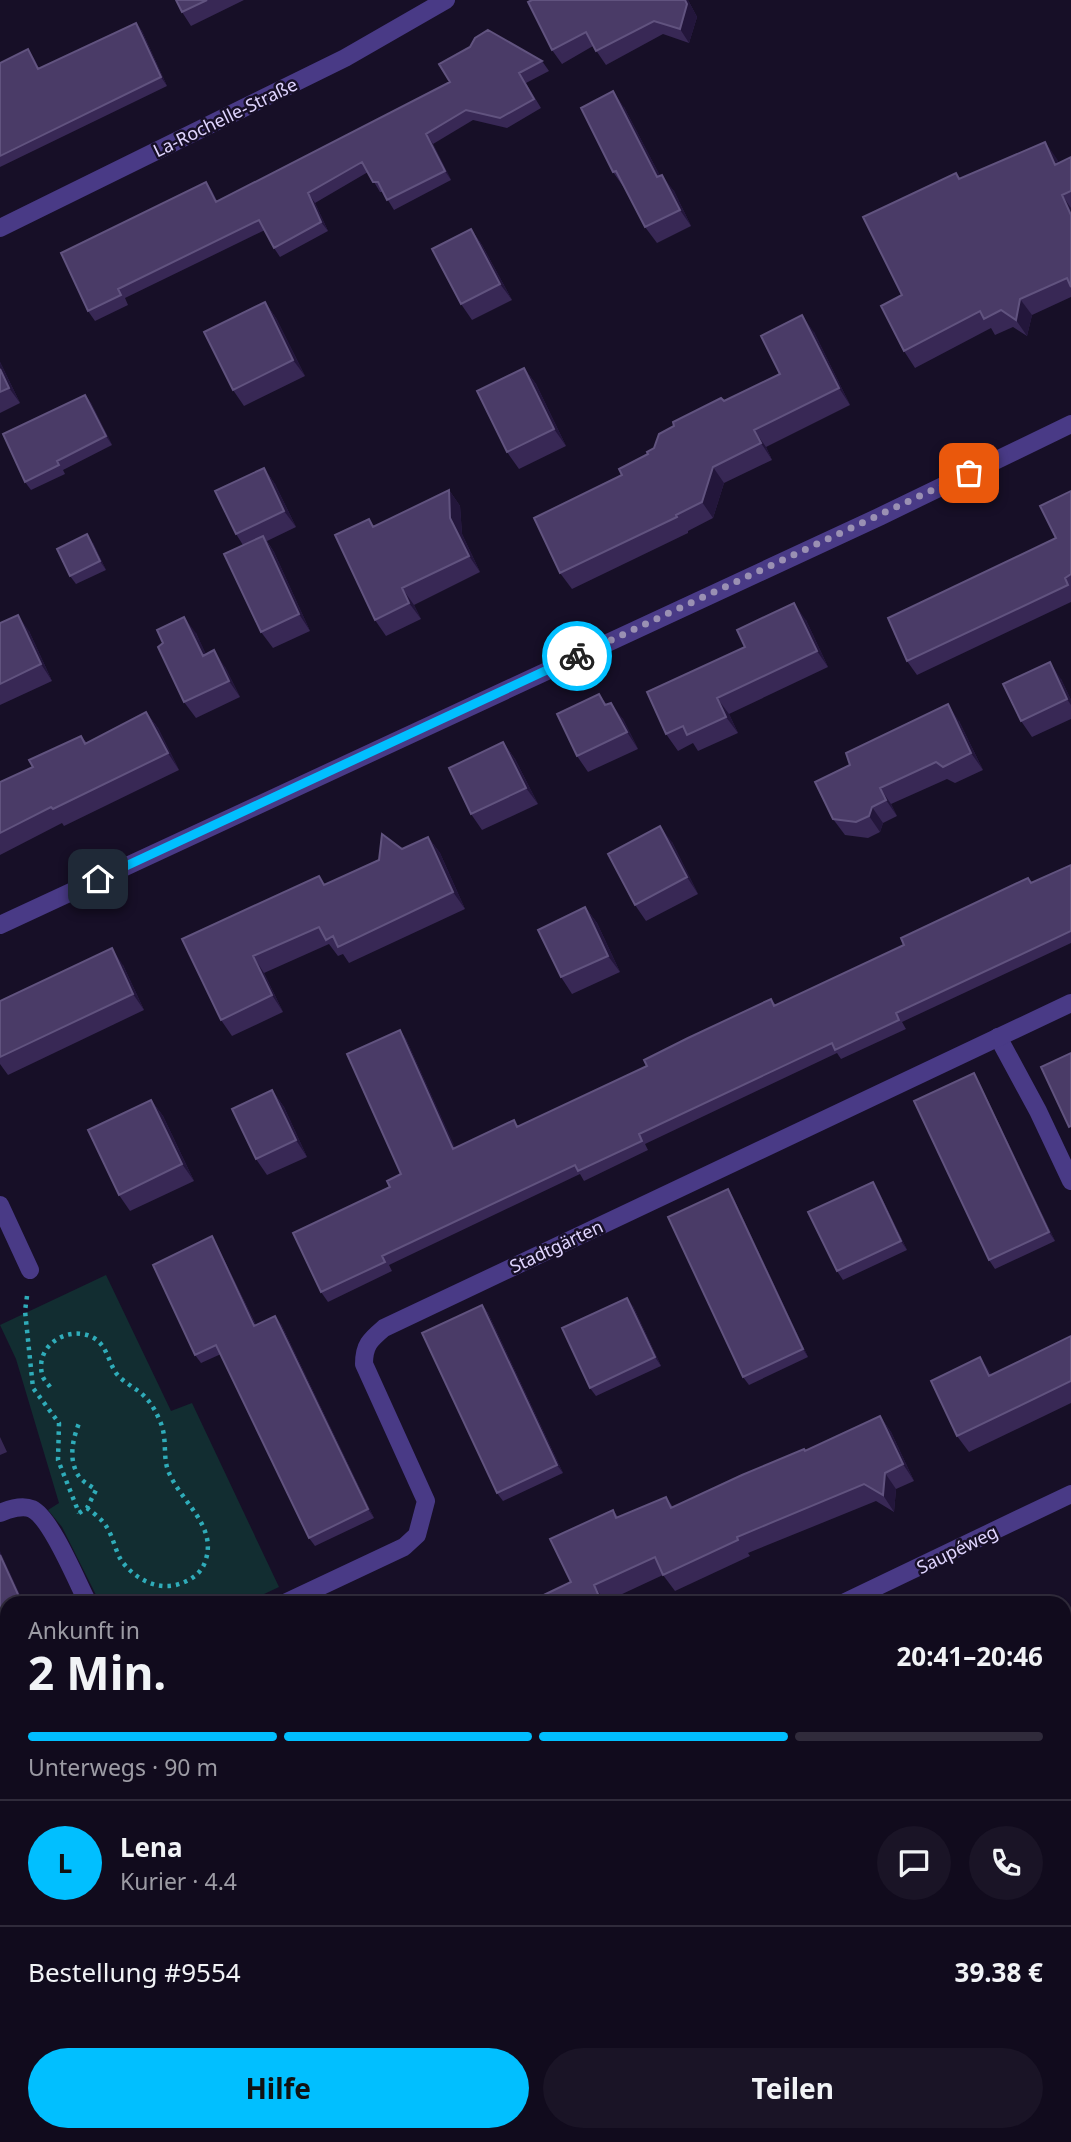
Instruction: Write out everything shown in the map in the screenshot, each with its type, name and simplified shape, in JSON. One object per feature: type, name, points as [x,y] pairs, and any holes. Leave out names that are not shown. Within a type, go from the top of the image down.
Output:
[{"type":"street","name":"La-Rochelle-Straße","points":[[0,228],[345,58],[446,0]]},
{"type":"street","points":[[0,925],[881,516],[1071,424]]},
{"type":"street","name":"Stadtgärten","points":[[300,1596],[404,1547],[417,1535],[426,1501],[364,1364],[364,1352],[372,1338],[384,1328],[1071,1003]]},
{"type":"street","points":[[999,1037],[1071,1181]]},
{"type":"street","points":[[0,1205],[30,1270]]},
{"type":"street","name":"Saupéweg","points":[[858,1596],[1071,1494]]},
{"type":"street","points":[[0,1513],[10,1508],[31,1509],[47,1522],[84,1596]]},
{"type":"path","points":[[30,1270],[25,1311],[33,1388],[59,1423],[58,1460],[79,1513]]},
{"type":"path","points":[[50,1387],[41,1374],[43,1353],[52,1341],[80,1333],[95,1339],[101,1345],[107,1352],[117,1376],[140,1392],[152,1405],[166,1439],[169,1474],[209,1536],[205,1564],[197,1575],[170,1586],[154,1584],[140,1579],[121,1560],[106,1525],[87,1508],[96,1490],[78,1476],[72,1457],[72,1441],[79,1423]]},
{"type":"green space","points":[[106,1275],[171,1411],[192,1403],[279,1587],[260,1596],[96,1596],[62,1527],[48,1510],[59,1503],[16,1359],[0,1325]]},
{"type":"building","points":[[176,0],[207,0],[182,12]]},
{"type":"building","points":[[685,0],[687,4],[680,29],[654,21],[596,51],[586,32],[552,50],[528,2]]},
{"type":"building","points":[[136,23],[161,77],[0,156],[0,63],[28,49],[38,69]]},
{"type":"building","points":[[488,30],[542,61],[519,73],[534,99],[500,118],[466,110],[426,134],[445,171],[387,200],[378,182],[373,182],[362,162],[308,193],[321,222],[274,248],[259,220],[118,289],[121,295],[88,311],[61,253],[206,182],[216,202],[450,82],[439,64],[470,47],[475,38]]},
{"type":"building","points":[[613,91],[657,177],[662,175],[680,210],[645,227],[616,171],[613,172],[581,108]]},
{"type":"building","points":[[1045,142],[1055,165],[1071,157],[1071,191],[1062,195],[1071,215],[1071,287],[1067,278],[1020,299],[1016,320],[1001,310],[984,319],[980,311],[904,351],[881,306],[902,295],[863,217],[956,173],[959,179]]},
{"type":"building","points":[[471,229],[500,284],[461,304],[432,249]]},
{"type":"building","points":[[265,302],[293,360],[233,390],[204,332]]},
{"type":"building","points":[[802,315],[839,388],[754,430],[761,443],[713,467],[702,502],[676,515],[677,517],[560,573],[534,518],[622,475],[619,469],[648,454],[647,452],[654,448],[659,434],[674,426],[673,422],[721,398],[724,401],[780,374],[761,336]]},
{"type":"building","points":[[524,368],[554,429],[507,452],[477,391]]},
{"type":"building","points":[[0,369],[9,388],[0,392]]},
{"type":"building","points":[[85,395],[106,436],[57,461],[59,465],[25,482],[3,434]]},
{"type":"building","points":[[264,468],[284,511],[236,534],[215,491]]},
{"type":"building","points":[[449,490],[450,518],[469,556],[402,588],[409,603],[375,620],[335,535],[369,519],[373,527]]},
{"type":"building","points":[[1071,491],[1071,574],[1065,578],[1068,585],[907,661],[888,618],[1056,538],[1040,506]]},
{"type":"building","points":[[87,534],[100,561],[70,576],[57,549]]},
{"type":"building","points":[[263,536],[299,614],[261,632],[224,554]]},
{"type":"building","points":[[794,603],[817,651],[717,698],[726,717],[687,735],[683,726],[666,734],[647,692],[745,647],[737,630]]},
{"type":"building","points":[[18,615],[41,664],[0,684],[0,623]]},
{"type":"building","points":[[184,617],[203,656],[214,650],[229,681],[184,702],[158,647],[163,643],[157,630]]},
{"type":"building","points":[[1050,662],[1067,699],[1021,721],[1003,684]]},
{"type":"building","points":[[599,694],[605,705],[611,703],[627,732],[577,756],[557,714]]},
{"type":"building","points":[[948,704],[971,753],[943,767],[936,762],[880,788],[886,800],[872,807],[869,816],[856,822],[833,819],[815,782],[850,765],[846,753]]},
{"type":"building","points":[[146,712],[168,753],[0,833],[0,782],[33,767],[29,760],[81,736],[85,744]]},
{"type":"building","points":[[503,742],[526,788],[471,814],[449,768]]},
{"type":"building","points":[[660,826],[687,877],[635,905],[608,854]]},
{"type":"building","points":[[382,834],[402,849],[428,837],[453,892],[338,947],[333,936],[326,940],[319,927],[253,956],[272,995],[221,1020],[182,939],[319,876],[324,885],[379,860]]},
{"type":"building","points":[[1071,865],[1071,931],[896,1013],[899,1020],[835,1050],[832,1043],[639,1134],[642,1141],[578,1171],[575,1165],[382,1256],[385,1262],[321,1292],[293,1233],[390,1187],[387,1181],[401,1174],[347,1054],[400,1030],[453,1149],[514,1120],[517,1127],[647,1066],[644,1060],[688,1038],[771,999],[774,1006],[904,945],[901,938],[1028,878],[1031,883]]},
{"type":"building","points":[[585,907],[608,956],[561,977],[538,930]]},
{"type":"building","points":[[112,948],[133,994],[0,1057],[0,1001]]},
{"type":"building","points":[[1071,1053],[1071,1126],[1069,1127],[1041,1067]]},
{"type":"building","points":[[974,1073],[1049,1232],[989,1260],[914,1101]]},
{"type":"building","points":[[272,1090],[296,1140],[256,1159],[232,1109]]},
{"type":"building","points":[[151,1100],[182,1164],[119,1195],[88,1130]]},
{"type":"building","points":[[873,1182],[901,1241],[837,1271],[808,1212]]},
{"type":"building","points":[[728,1189],[803,1349],[743,1377],[668,1217]]},
{"type":"building","points":[[212,1236],[254,1326],[275,1316],[368,1509],[309,1538],[216,1345],[195,1355],[153,1265]]},
{"type":"building","points":[[627,1298],[655,1357],[590,1388],[562,1328]]},
{"type":"building","points":[[482,1305],[557,1465],[497,1493],[422,1333]]},
{"type":"building","points":[[1071,1336],[1071,1381],[957,1436],[931,1381],[980,1357],[989,1376]]},
{"type":"building","points":[[880,1416],[903,1464],[885,1473],[883,1495],[864,1484],[737,1537],[738,1540],[663,1575],[655,1557],[594,1585],[599,1596],[542,1596],[571,1582],[550,1539],[613,1510],[616,1518],[666,1497],[671,1508],[742,1475],[804,1449],[805,1451]]},
{"type":"building","points":[[0,1555],[19,1596],[0,1596]]},
{"type":"way so far","points":[[577,656],[969,473]]},
{"type":"route","points":[[98,879],[577,656]]}]
